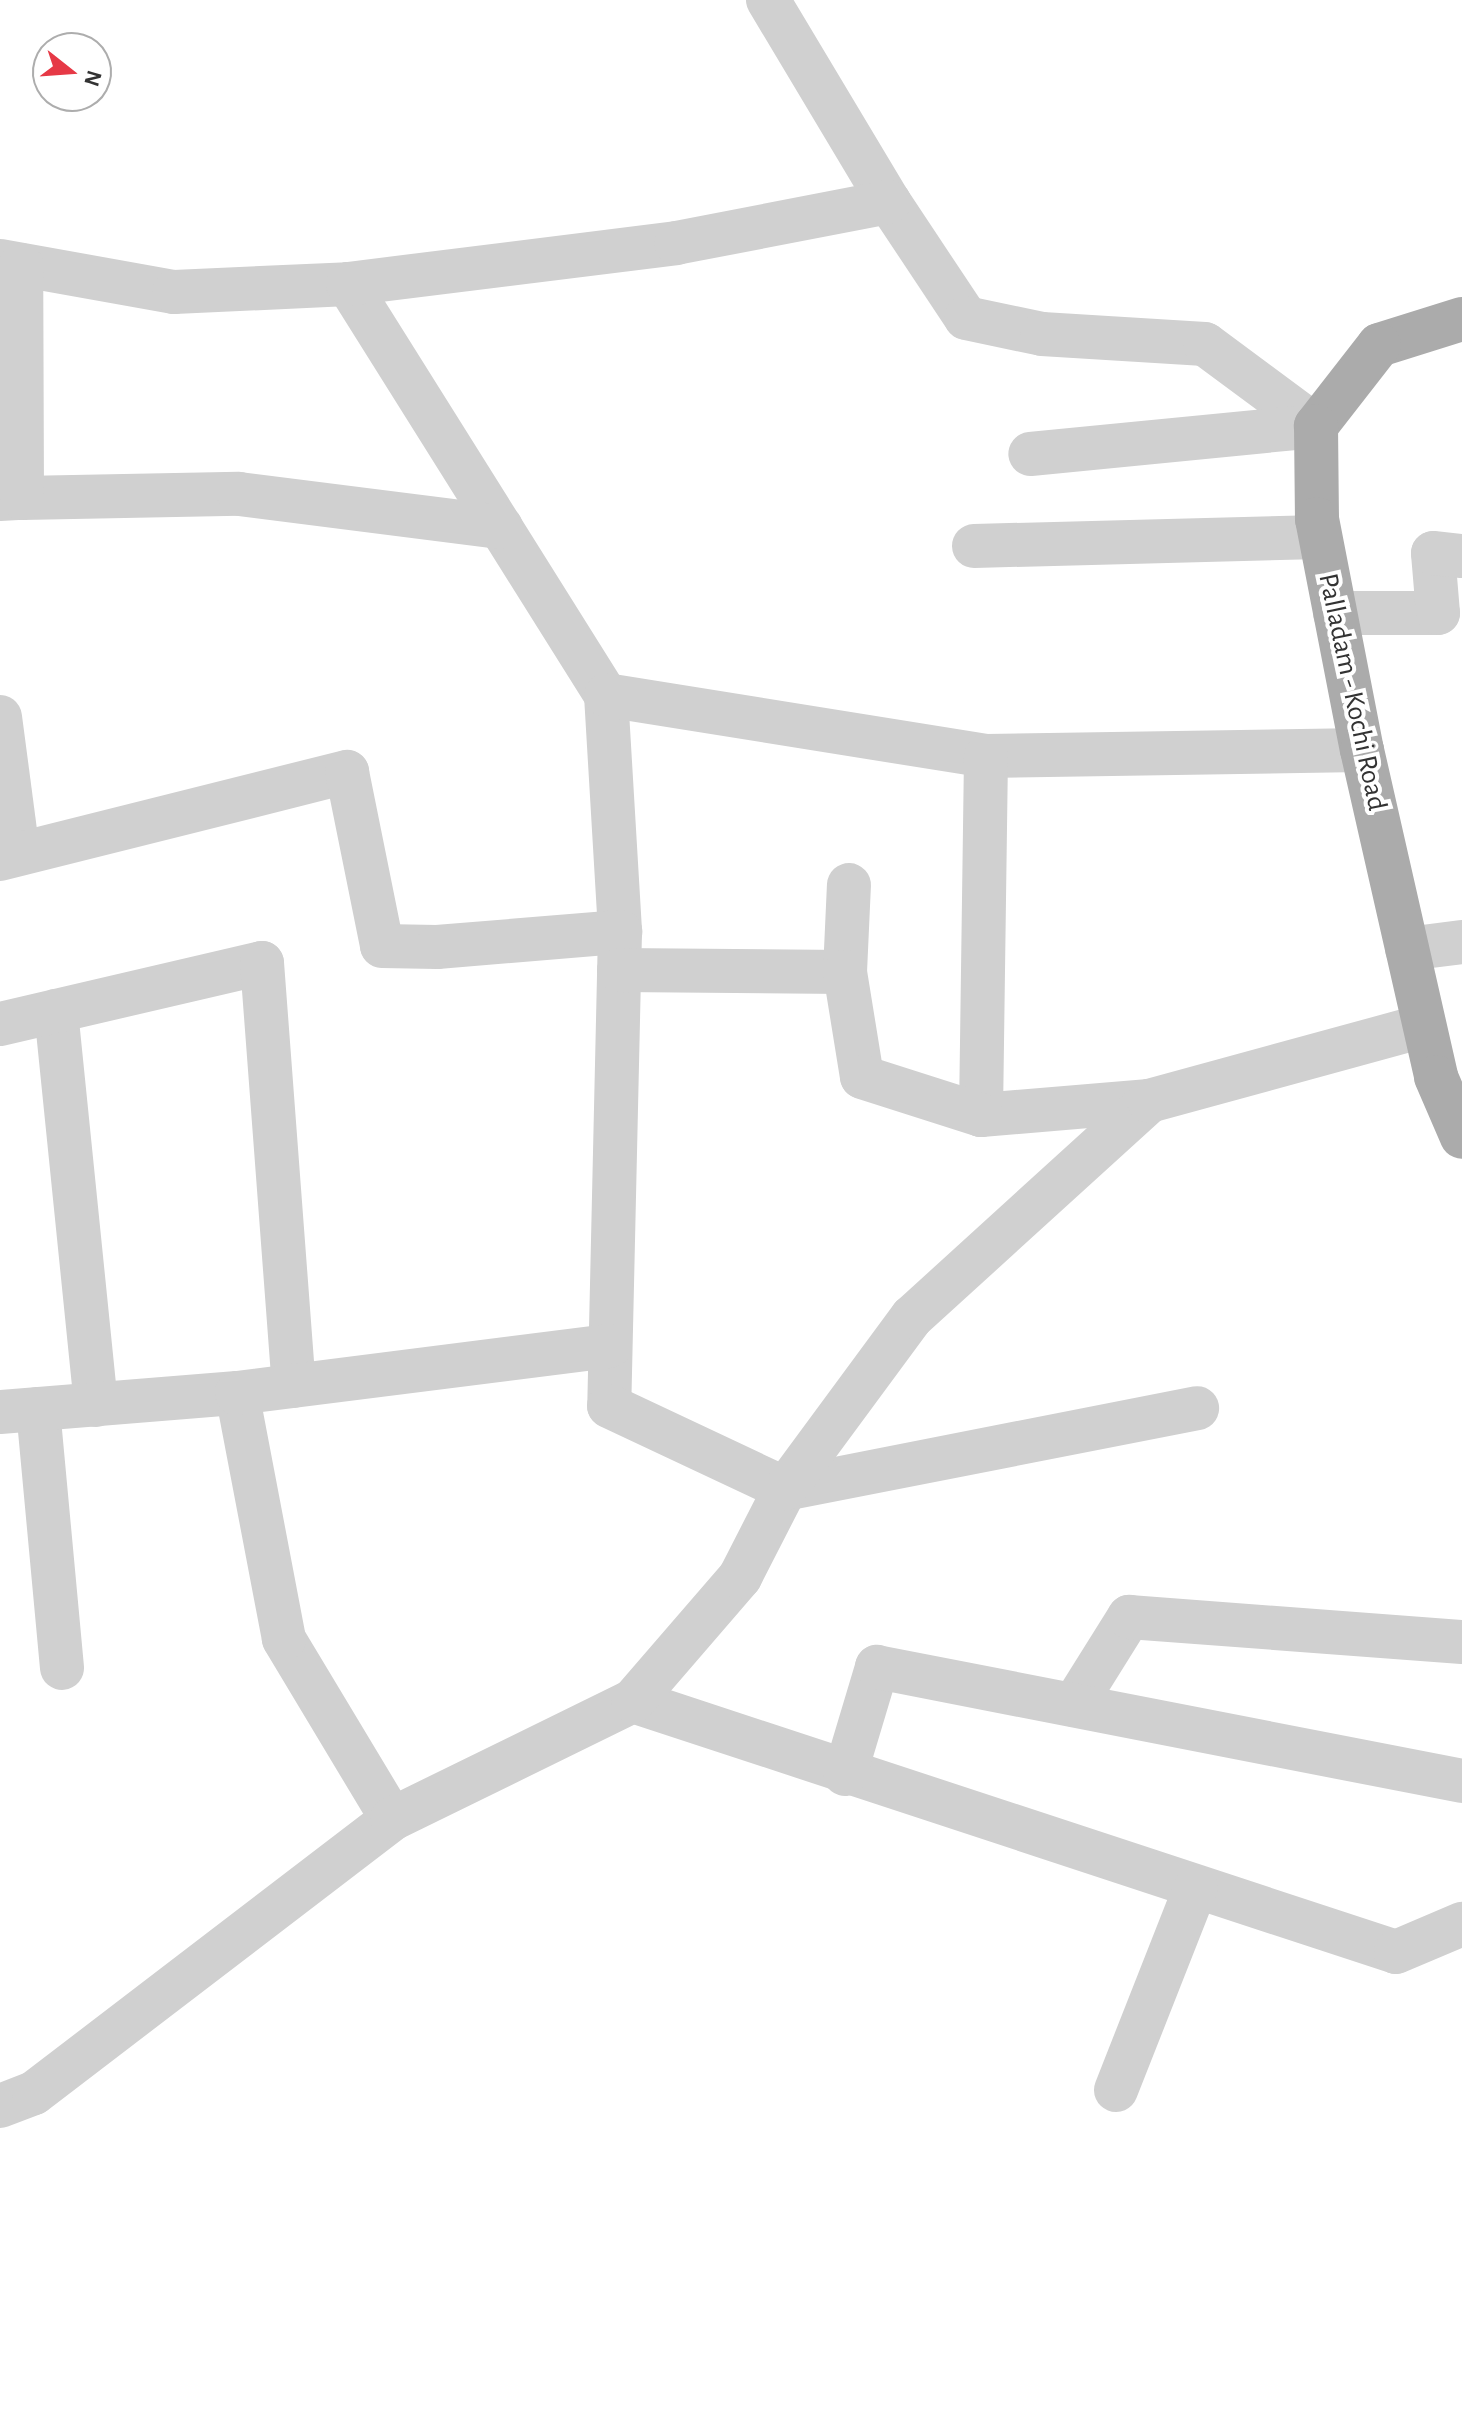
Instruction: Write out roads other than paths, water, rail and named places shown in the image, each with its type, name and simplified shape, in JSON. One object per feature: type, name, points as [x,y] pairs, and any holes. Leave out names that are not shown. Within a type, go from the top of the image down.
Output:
[{"type":"main road","points":[[1316,426],[1379,345],[1462,319]]},
{"type":"main road","name":"Palladam - Kochi Road","points":[[1316,426],[1320,537],[1362,750],[1436,1077],[1462,1137]]},
{"type":"street","points":[[768,0],[889,202],[966,318],[1042,334],[1205,344],[1316,426]]},
{"type":"street","points":[[501,527],[239,494],[11,498],[10,263],[174,292],[348,284],[676,243],[889,202]]},
{"type":"street","points":[[348,284],[606,695],[620,951],[609,1406],[785,1489],[1197,1408]]},
{"type":"street","points":[[1030,454],[1316,426]]},
{"type":"street","points":[[974,546],[1320,537]]},
{"type":"street","points":[[1335,613],[1438,613],[1433,553],[1462,556]]},
{"type":"street","points":[[606,695],[986,756],[1362,750]]},
{"type":"street","points":[[0,717],[9,856],[347,772],[382,946],[620,951],[845,972]]},
{"type":"street","points":[[981,1115],[986,756]]},
{"type":"street","points":[[849,885],[845,972],[862,1077],[981,1115],[1149,1101],[1424,1026]]},
{"type":"street","points":[[1407,949],[1462,942]]},
{"type":"street","points":[[0,1024],[262,963],[294,1386]]},
{"type":"street","points":[[56,1011],[96,1405]]},
{"type":"street","points":[[17,2099],[392,1819],[633,1701],[740,1577],[785,1489],[912,1317],[1149,1101]]},
{"type":"street","points":[[62,1668],[19,1411],[237,1393],[610,1346]]},
{"type":"street","points":[[237,1393],[284,1639],[392,1819]]},
{"type":"street","points":[[1074,1705],[1129,1617],[1462,1642]]},
{"type":"street","points":[[845,1774],[877,1667],[1462,1781]]},
{"type":"street","points":[[633,1701],[845,1774],[1396,1952],[1462,1924]]},
{"type":"street","points":[[1116,2090],[1196,1887]]}]
